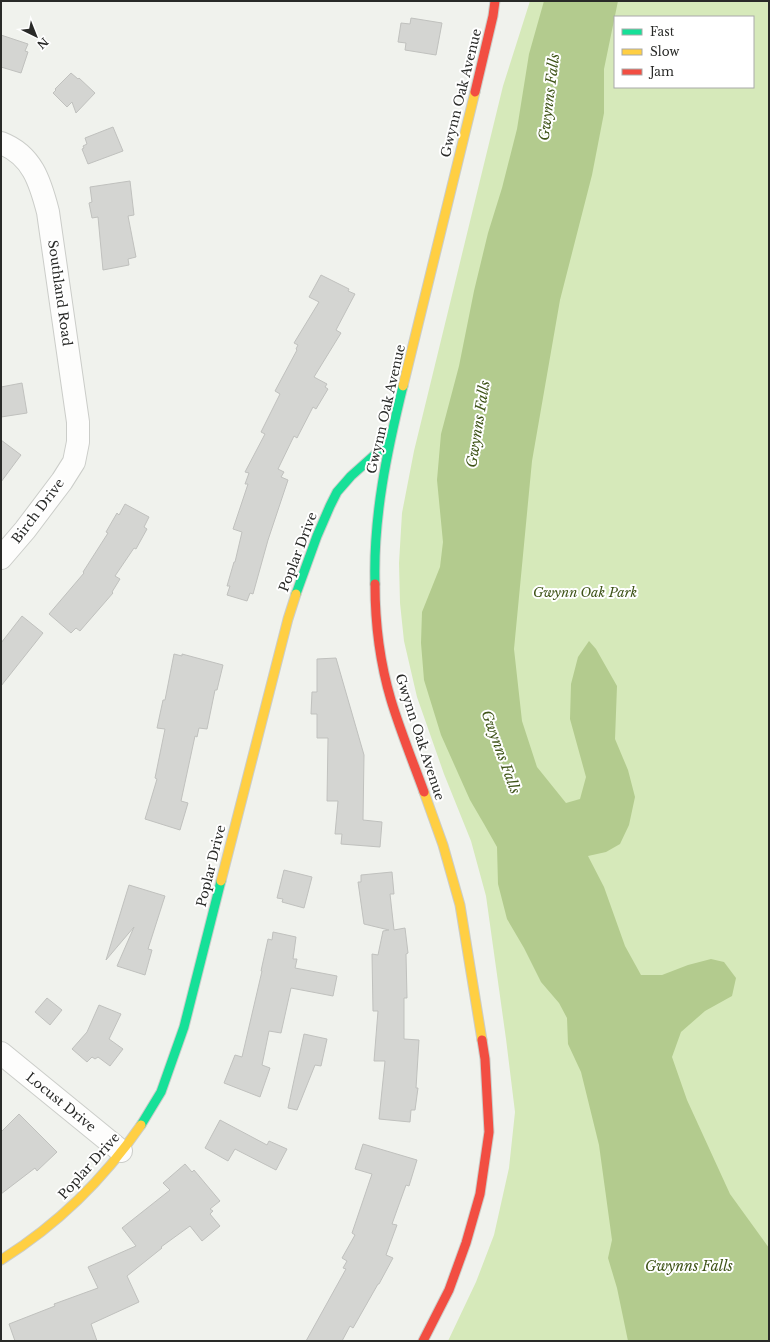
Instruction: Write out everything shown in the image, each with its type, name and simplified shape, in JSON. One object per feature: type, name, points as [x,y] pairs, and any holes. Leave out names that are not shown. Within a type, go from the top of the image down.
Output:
[{"type":"main road","name":"Gwynn Oak Avenue","points":[[494,16],[495,1]]},
{"type":"main road","name":"Gwynn Oak Avenue","points":[[423,1341],[449,1290],[466,1243],[480,1194],[489,1132],[485,1059],[460,905],[443,845],[391,700],[380,650],[375,604],[374,562],[378,511],[390,442],[494,16],[500,1]]},
{"type":"main road","name":"Poplar Drive","points":[[1,1260],[20,1248],[58,1219],[94,1184],[121,1152],[140,1126],[161,1092],[184,1027],[288,619],[315,540],[339,489],[351,476],[390,442]]},
{"type":"street","name":"Southland Road","points":[[1,142],[21,154],[32,168],[42,186],[48,212],[78,422],[78,442],[74,462]]},
{"type":"street","name":"Birch Drive","points":[[1,558],[30,524],[62,481],[74,462]]},
{"type":"street","name":"Locust Drive","points":[[1,1053],[121,1152]]},
{"type":"green space","name":"Gwynn Oak Park","points":[[530,1],[769,1],[769,1341],[448,1341],[476,1282],[494,1235],[509,1168],[515,1112],[486,896],[471,841],[444,774],[417,697],[404,641],[400,603],[399,563],[402,513],[414,451],[503,86]]},
{"type":"water","name":"Gwynns Falls","points":[[544,1],[618,1],[604,69],[604,113],[592,175],[560,300],[532,461],[514,649],[522,721],[537,767],[566,803],[580,799],[586,777],[570,719],[571,684],[578,657],[589,641],[596,649],[617,686],[615,739],[628,770],[635,797],[629,825],[620,844],[606,852],[588,856],[604,887],[625,946],[641,975],[662,975],[688,965],[711,959],[724,962],[736,978],[732,996],[705,1011],[681,1032],[672,1057],[687,1100],[730,1194],[769,1248],[769,1341],[628,1341],[617,1288],[608,1258],[612,1240],[599,1145],[581,1072],[568,1044],[567,1018],[559,1003],[541,982],[507,919],[498,884],[497,847],[470,800],[441,735],[424,680],[421,643],[422,612],[440,567],[443,542],[437,480],[441,434],[459,366],[474,291],[488,233],[502,188],[517,129],[529,54]]},
{"type":"building","points":[[411,18],[442,23],[436,55],[405,50],[406,43],[398,42],[401,23],[410,24]]},
{"type":"building","points":[[1,35],[28,44],[25,51],[28,52],[21,73],[1,67]]},
{"type":"building","points":[[71,73],[78,79],[79,78],[95,93],[76,113],[72,102],[67,107],[53,93]]},
{"type":"building","points":[[113,127],[123,151],[88,164],[82,149],[84,148],[83,146],[87,144],[85,138]]},
{"type":"building","points":[[130,181],[134,215],[128,216],[136,257],[128,259],[129,265],[103,270],[98,217],[92,218],[89,203],[92,202],[90,187]]},
{"type":"building","points":[[321,275],[349,289],[348,291],[355,294],[336,330],[341,333],[314,377],[327,384],[325,387],[328,389],[316,409],[313,407],[297,438],[294,436],[278,469],[284,472],[281,477],[288,480],[268,540],[253,594],[250,593],[247,601],[227,595],[230,586],[227,586],[235,562],[242,532],[233,529],[248,484],[245,484],[249,473],[245,472],[265,434],[261,432],[280,394],[275,391],[297,350],[298,345],[294,343],[319,302],[309,297]]},
{"type":"building","points":[[22,383],[27,413],[1,417],[1,387]]},
{"type":"building","points":[[1,440],[21,455],[1,482]]},
{"type":"building","points":[[125,504],[149,517],[144,527],[147,529],[136,549],[134,548],[115,576],[120,579],[112,592],[113,593],[80,631],[76,628],[71,633],[49,614],[84,573],[83,572],[108,533],[106,532],[117,513],[119,515]]},
{"type":"building","points":[[22,616],[43,633],[1,686],[1,643]]},
{"type":"building","points":[[174,654],[182,656],[182,654],[223,665],[217,690],[215,690],[207,729],[199,728],[197,737],[195,736],[181,801],[188,803],[180,830],[145,819],[157,779],[155,778],[165,729],[157,728],[163,700],[165,700]]},
{"type":"building","points":[[336,658],[364,755],[363,820],[382,822],[380,847],[341,844],[342,834],[335,834],[338,801],[327,801],[328,738],[317,738],[317,714],[311,714],[312,692],[317,692],[317,659]]},
{"type":"building","points":[[284,870],[312,877],[304,908],[282,902],[283,899],[277,898]]},
{"type":"building","points":[[392,872],[394,894],[390,894],[394,930],[405,928],[408,953],[406,954],[407,998],[404,998],[404,1039],[419,1040],[416,1088],[418,1088],[415,1110],[411,1110],[410,1122],[379,1119],[385,1061],[374,1061],[378,1011],[373,1011],[372,954],[378,955],[383,931],[389,930],[364,924],[358,882],[361,882],[361,875]]},
{"type":"building","points":[[129,885],[165,896],[148,949],[152,950],[145,975],[117,966],[134,927],[106,960]]},
{"type":"building","points":[[273,932],[296,937],[293,959],[297,959],[295,968],[337,976],[333,996],[291,988],[281,1033],[269,1031],[262,1065],[270,1068],[260,1097],[224,1083],[235,1055],[242,1057],[268,939],[272,940]]},
{"type":"building","points":[[47,998],[62,1010],[50,1025],[35,1012]]},
{"type":"building","points":[[99,1005],[121,1014],[109,1039],[123,1049],[110,1066],[98,1057],[95,1059],[92,1057],[87,1062],[72,1049],[87,1032]]},
{"type":"building","points":[[304,1034],[327,1039],[321,1066],[315,1065],[297,1110],[288,1108]]},
{"type":"building","points":[[19,1114],[57,1152],[37,1171],[35,1168],[1,1194],[1,1132]]},
{"type":"building","points":[[220,1120],[267,1145],[269,1141],[287,1149],[276,1170],[235,1149],[228,1161],[205,1148]]},
{"type":"building","points":[[363,1144],[417,1160],[409,1186],[406,1185],[392,1224],[397,1225],[386,1255],[393,1258],[353,1328],[350,1326],[342,1341],[306,1341],[346,1269],[343,1268],[347,1261],[342,1258],[355,1235],[352,1233],[372,1174],[355,1169]]},
{"type":"building","points":[[185,1164],[192,1172],[194,1170],[220,1201],[210,1209],[213,1211],[210,1214],[220,1226],[202,1241],[190,1226],[161,1247],[162,1248],[127,1276],[139,1302],[91,1324],[97,1341],[15,1341],[9,1324],[55,1306],[54,1304],[98,1288],[88,1267],[136,1246],[122,1228],[170,1190],[163,1183]]},
{"type":"traffic: fast","points":[[375,584],[376,534],[382,484],[403,386]]},
{"type":"traffic: fast","points":[[296,594],[317,536],[337,492],[351,476],[389,442]]},
{"type":"traffic: fast","points":[[141,1125],[161,1092],[184,1027],[221,881]]},
{"type":"traffic: slow","points":[[403,386],[475,92]]},
{"type":"traffic: slow","points":[[221,881],[288,619],[296,594]]},
{"type":"traffic: slow","points":[[424,792],[443,845],[460,905],[482,1040]]},
{"type":"traffic: slow","points":[[1,1260],[41,1232],[78,1200],[127,1145],[141,1125]]},
{"type":"traffic: jam","points":[[475,92],[493,16],[495,1]]},
{"type":"traffic: jam","points":[[375,584],[379,643],[387,686],[398,723],[424,792]]},
{"type":"traffic: jam","points":[[423,1341],[449,1290],[466,1243],[480,1194],[489,1132],[485,1059],[482,1040]]}]
